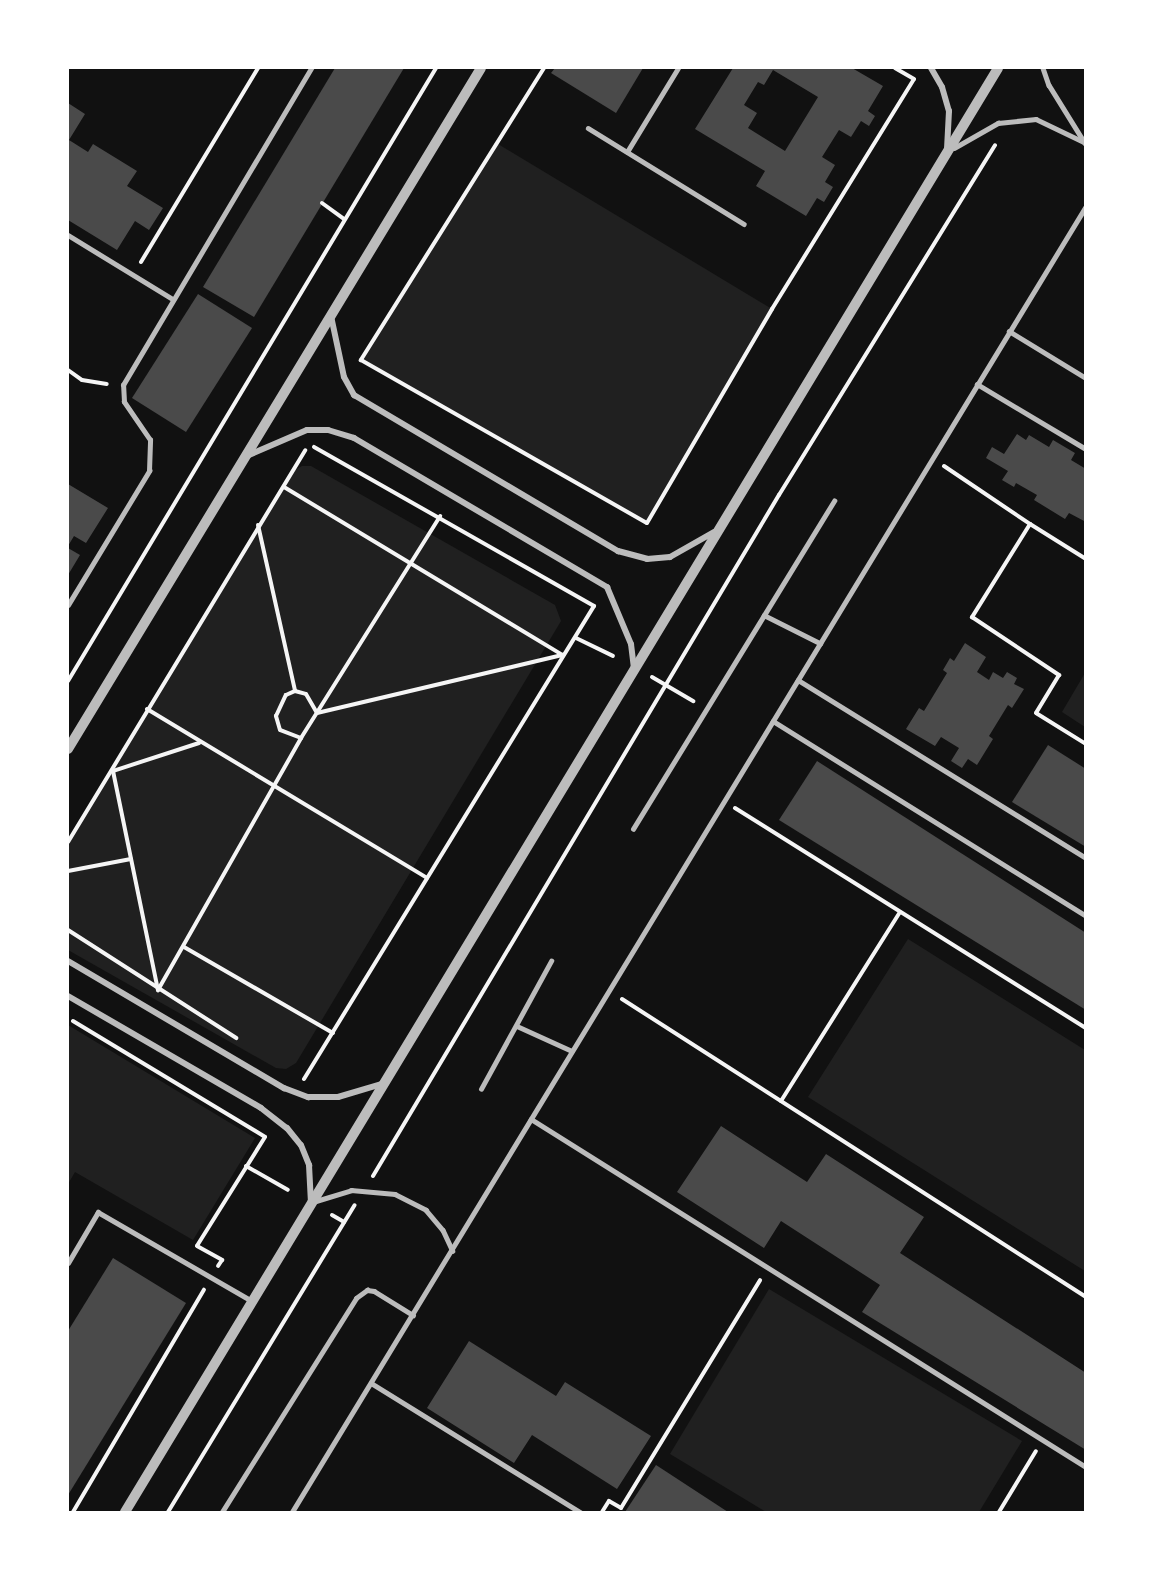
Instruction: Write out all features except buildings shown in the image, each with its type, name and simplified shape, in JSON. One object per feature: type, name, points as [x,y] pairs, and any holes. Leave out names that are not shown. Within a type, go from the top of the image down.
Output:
[{"type":"street","points":[[68,749],[481,68]]},
{"type":"street","points":[[931,68],[942,87],[949,111],[946,153]]},
{"type":"street","points":[[125,1512],[998,68]]},
{"type":"street","points":[[331,315],[344,377],[359,399],[618,551],[647,559],[670,557],[720,528]]},
{"type":"street","points":[[245,457],[276,440],[307,430],[328,430],[354,438],[607,587],[631,644],[634,668]]},
{"type":"street","points":[[68,961],[284,1088],[309,1097],[338,1097],[362,1093],[384,1083]]},
{"type":"street","points":[[68,996],[261,1108],[287,1128],[301,1145],[309,1165],[311,1203]]},
{"type":"lane","points":[[68,605],[149,471],[153,452],[150,440],[124,402],[123,385],[311,68]]},
{"type":"lane","points":[[627,152],[678,68]]},
{"type":"lane","points":[[1043,68],[1049,85],[1085,143]]},
{"type":"lane","points":[[946,153],[976,133],[1012,120],[1036,119],[1085,143]]},
{"type":"lane","points":[[588,128],[744,224]]},
{"type":"lane","points":[[292,1512],[453,1251],[572,1051],[1086,206]]},
{"type":"lane","points":[[68,235],[173,299]]},
{"type":"lane","points":[[1009,331],[1086,378]]},
{"type":"lane","points":[[977,384],[1086,449]]},
{"type":"lane","points":[[633,829],[834,501]]},
{"type":"lane","points":[[764,615],[820,643]]},
{"type":"lane","points":[[798,680],[1086,858]]},
{"type":"lane","points":[[772,721],[1086,916]]},
{"type":"lane","points":[[481,1089],[551,961]]},
{"type":"lane","points":[[517,1026],[572,1051]]},
{"type":"lane","points":[[531,1119],[766,1269],[1086,1467]]},
{"type":"lane","points":[[311,1203],[337,1193],[364,1190],[384,1191],[416,1203],[434,1218],[453,1251]]},
{"type":"lane","points":[[68,1263],[98,1212],[252,1301]]},
{"type":"lane","points":[[222,1512],[356,1298],[367,1290],[374,1291],[413,1315]]},
{"type":"lane","points":[[371,1383],[580,1512]]},
{"type":"path","points":[[133,275],[258,68]]},
{"type":"path","points":[[68,681],[436,68]]},
{"type":"path","points":[[544,68],[361,360],[647,523],[772,309],[914,79],[896,68]]},
{"type":"path","points":[[168,1512],[668,687],[779,495],[976,171],[1012,120]]},
{"type":"path","points":[[322,203],[344,219]]},
{"type":"path","points":[[68,370],[82,380],[123,385]]},
{"type":"path","points":[[68,842],[309,444],[440,516],[594,606],[304,1079],[294,1073]]},
{"type":"path","points":[[932,459],[1086,559]]},
{"type":"path","points":[[284,487],[407,564],[563,655]]},
{"type":"path","points":[[158,990],[301,738],[407,564],[440,516]]},
{"type":"path","points":[[1030,524],[972,618],[1059,675],[1036,713],[1086,744]]},
{"type":"path","points":[[258,525],[296,691]]},
{"type":"path","points":[[575,638],[613,656]]},
{"type":"path","points":[[317,713],[563,655]]},
{"type":"path","points":[[652,678],[707,708]]},
{"type":"path","points":[[301,738],[280,730],[276,716],[286,695],[296,691],[306,694],[317,713]]},
{"type":"path","points":[[147,710],[427,878]]},
{"type":"path","points":[[113,771],[199,742]]},
{"type":"path","points":[[113,771],[158,990]]},
{"type":"path","points":[[724,801],[1086,1028]]},
{"type":"path","points":[[68,872],[131,859]]},
{"type":"path","points":[[781,1101],[900,912]]},
{"type":"path","points":[[68,930],[158,990],[246,1044]]},
{"type":"path","points":[[184,947],[333,1033]]},
{"type":"path","points":[[609,990],[1086,1297]]},
{"type":"path","points":[[246,1166],[288,1190]]},
{"type":"path","points":[[332,1215],[344,1222]]},
{"type":"path","points":[[602,1512],[609,1501],[621,1508],[766,1269]]},
{"type":"path","points":[[999,1512],[1042,1440]]},
{"type":"shaded area","points":[[498,144],[772,309],[647,523],[361,360]]},
{"type":"shaded area","points":[[302,466],[311,466],[555,605],[561,621],[296,1063],[286,1069],[276,1068],[68,950],[68,843],[291,472]]},
{"type":"shaded area","points":[[1085,673],[1085,727],[1062,712]]},
{"type":"shaded area","points":[[908,939],[1085,1050],[1085,1271],[808,1097]]},
{"type":"shaded area","points":[[68,1025],[255,1138],[193,1240],[75,1172],[68,1184]]},
{"type":"shaded area","points":[[769,1289],[1022,1441],[979,1512],[766,1512],[670,1454]]}]
